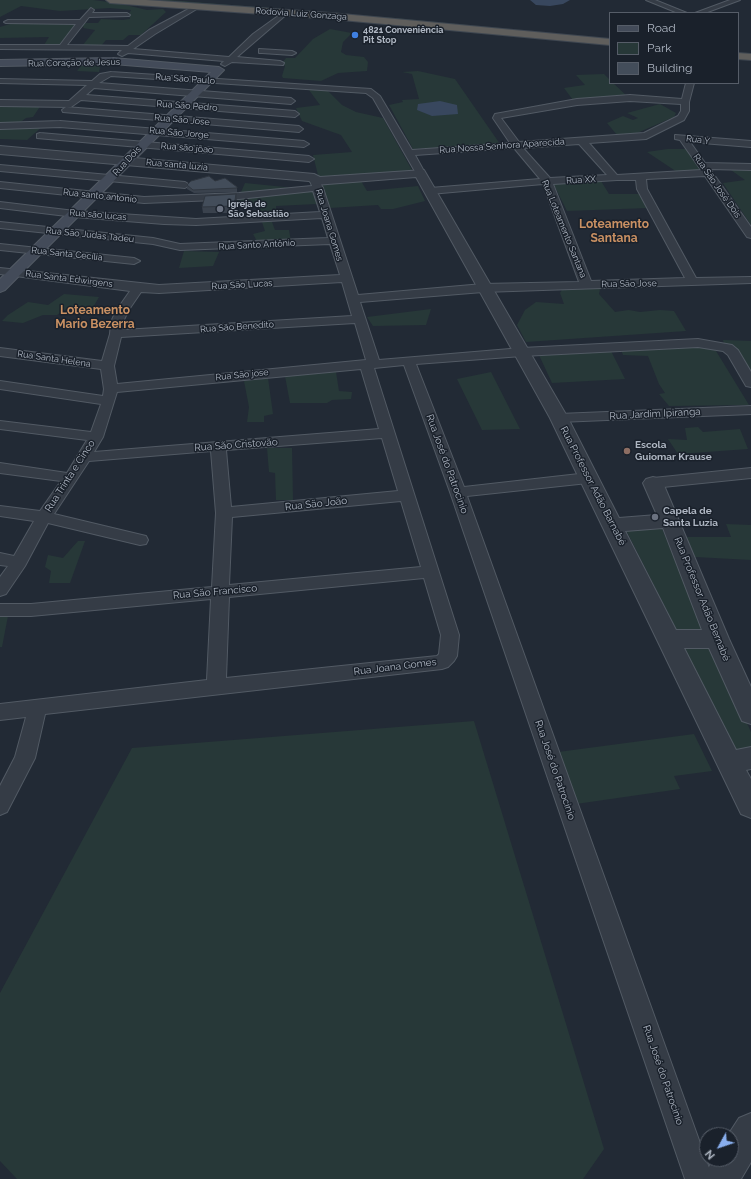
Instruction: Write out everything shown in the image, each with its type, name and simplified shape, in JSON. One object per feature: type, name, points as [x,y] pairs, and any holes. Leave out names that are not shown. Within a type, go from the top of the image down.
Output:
[{"type":"highway","name":"Rodovia Luiz Gonzaga","points":[[110,0],[285,12],[609,42]]},
{"type":"highway","name":"Rodovia Luiz Gonzaga","points":[[189,0],[348,12],[609,36]]},
{"type":"highway","points":[[739,50],[751,51]]},
{"type":"highway","points":[[739,56],[751,57]]},
{"type":"main road","name":"Rua Coração de Jesus","points":[[0,63],[78,63],[113,61],[223,70]]},
{"type":"main road","name":"Rua Dois","points":[[0,287],[111,179],[142,145],[208,81],[223,70]]},
{"type":"street","points":[[649,0],[681,12]]},
{"type":"street","points":[[701,12],[737,0]]},
{"type":"street","points":[[113,61],[152,32],[198,6]]},
{"type":"street","points":[[62,47],[89,12],[127,15]]},
{"type":"street","name":"Rua Dois","points":[[223,70],[236,49],[256,36],[285,12]]},
{"type":"street","points":[[0,25],[30,14]]},
{"type":"street","points":[[8,22],[47,19],[82,22]]},
{"type":"street","points":[[138,42],[154,44]]},
{"type":"street","points":[[0,56],[4,47],[62,47],[127,50],[280,63]]},
{"type":"street","points":[[236,49],[292,53]]},
{"type":"street","name":"Rua São Paulo","points":[[92,84],[103,76],[111,74],[371,92],[376,96],[409,152]]},
{"type":"street","name":"Rua São Paulo","points":[[0,81],[92,84],[291,101]]},
{"type":"street","points":[[69,107],[92,84]]},
{"type":"street","points":[[690,84],[685,106],[697,140]]},
{"type":"street","name":"Rua Joana Gomes","points":[[37,708],[216,686],[442,662],[448,656],[450,635],[387,433],[370,364],[346,278],[285,86]]},
{"type":"street","name":"Rua São Pedro","points":[[78,97],[295,114]]},
{"type":"street","name":"Rua Loteamento Santana","points":[[586,284],[547,181],[516,144],[497,118],[498,116],[577,102],[630,98],[685,106]]},
{"type":"street","name":"Rua São Jose","points":[[0,103],[69,107],[170,119],[299,129]]},
{"type":"street","name":"Rua Nossa Senhora Aparecida","points":[[409,152],[646,136],[676,122],[685,106]]},
{"type":"street","name":"Rua São Jorge","points":[[0,126],[54,124],[157,131],[304,144]]},
{"type":"street","name":"Rua são jõao","points":[[40,136],[309,159]]},
{"type":"street","name":"Rua Y","points":[[646,136],[751,144]]},
{"type":"street","name":"Rua São José Dois","points":[[684,138],[751,235]]},
{"type":"street","points":[[582,141],[615,178]]},
{"type":"street","name":"Rua santa luzia","points":[[0,150],[15,150],[127,161],[316,183]]},
{"type":"street","points":[[316,183],[420,173],[409,152]]},
{"type":"street","name":"Rua XX","points":[[430,191],[547,181],[641,177],[751,167]]},
{"type":"street","points":[[0,168],[185,185]]},
{"type":"street","name":"Rua Professor Adão Barnabé","points":[[420,173],[483,288],[522,352],[559,418],[670,639],[740,760],[751,806]]},
{"type":"street","points":[[641,177],[642,189],[693,283]]},
{"type":"street","name":"Rua santo antonio","points":[[0,185],[144,200],[200,198],[316,183]]},
{"type":"street","name":"Rua são lucas","points":[[0,205],[75,214],[196,222],[326,215]]},
{"type":"street","name":"Rua São Judas Tadeu","points":[[0,225],[152,241],[180,247]]},
{"type":"street","name":"Rua Santo Antônio","points":[[180,247],[228,247],[334,241]]},
{"type":"street","name":"Rua Santa Cecília","points":[[0,247],[134,261]]},
{"type":"street","name":"Rua Santa Edwirgens","points":[[0,271],[138,288]]},
{"type":"street","name":"Rua São Lucas","points":[[138,288],[178,288],[346,278]]},
{"type":"street","name":"Rua São Jose","points":[[352,299],[483,288],[586,284],[693,283],[751,280]]},
{"type":"street","points":[[110,395],[107,366],[116,334],[117,322],[122,311],[138,288]]},
{"type":"street","name":"Rua São Benedito","points":[[116,334],[358,319]]},
{"type":"street","name":"Rua São jose","points":[[0,385],[110,395],[273,372],[522,352],[698,343],[727,348],[733,353],[751,382]]},
{"type":"street","name":"Rua Santa Helena","points":[[0,352],[107,366]]},
{"type":"street","name":"Rua José do Patrocinio","points":[[409,362],[458,492],[699,1179]]},
{"type":"street","name":"Rua Trinta e Cinco","points":[[0,590],[19,562],[44,517],[85,457],[96,436],[110,395]]},
{"type":"street","name":"Rua Jardim Ipiranga","points":[[559,418],[751,410]]},
{"type":"street","points":[[0,425],[96,436]]},
{"type":"street","name":"Rua São Cristovão","points":[[85,457],[387,433]]},
{"type":"street","points":[[216,686],[224,513],[218,446]]},
{"type":"street","points":[[0,468],[71,478]]},
{"type":"street","points":[[653,483],[751,473]]},
{"type":"street","points":[[458,492],[588,478]]},
{"type":"street","name":"Rua Professor Adão Bernabé","points":[[653,483],[670,521],[717,639],[751,714]]},
{"type":"street","name":"Rua São João","points":[[224,513],[407,495]]},
{"type":"street","points":[[0,511],[44,517],[140,540]]},
{"type":"street","points":[[612,525],[670,521]]},
{"type":"street","points":[[0,559],[19,562]]},
{"type":"street","name":"Rua São Francisco","points":[[0,610],[31,610],[430,572]]},
{"type":"street","points":[[670,639],[717,639]]},
{"type":"street","points":[[0,712],[37,708],[25,758],[0,806]]},
{"type":"street","points":[[721,1179],[751,1130]]},
{"type":"green space","points":[[0,0],[93,0],[117,3],[147,10],[163,9],[166,12],[141,35],[129,35],[123,40],[106,40],[101,46],[82,46],[95,30],[83,28],[84,27],[81,26],[84,23],[98,23],[101,19],[130,19],[129,14],[131,10],[110,8],[60,11],[21,6],[0,17]]},
{"type":"green space","points":[[139,0],[170,0],[395,18],[609,39],[609,41]]},
{"type":"green space","points":[[13,23],[77,23],[59,45],[44,45],[49,37],[0,38],[0,27]]},
{"type":"green space","points":[[330,29],[352,33],[343,42],[341,52],[346,55],[364,57],[368,62],[367,71],[338,73],[321,81],[283,78],[282,76],[285,66],[282,63],[286,58],[295,58],[313,39]]},
{"type":"green space","points":[[101,62],[99,72],[77,71],[81,66]]},
{"type":"green space","points":[[418,71],[455,79],[500,144],[413,149],[389,105],[403,102],[402,100],[419,99],[412,74],[402,72]]},
{"type":"green space","points":[[604,74],[609,79],[609,84],[614,84],[628,97],[573,100],[564,88],[585,85],[576,75]]},
{"type":"green space","points":[[309,90],[327,90],[342,105],[356,112],[383,118],[413,172],[319,179],[313,155],[352,152],[341,135],[302,121],[296,108],[320,105]]},
{"type":"green space","points":[[0,104],[41,105],[33,117],[26,118],[18,124],[0,124]]},
{"type":"green space","points":[[660,104],[676,113],[674,117],[637,133],[617,135],[607,123],[623,116],[633,120],[638,118],[627,113]]},
{"type":"green space","points":[[44,125],[27,140],[0,139],[0,127]]},
{"type":"green space","points":[[668,149],[686,149],[704,170],[677,172],[647,152]]},
{"type":"green space","points":[[728,168],[751,169],[751,225],[723,183],[745,180]]},
{"type":"green space","points":[[361,181],[367,191],[418,186],[425,201],[393,209],[381,209],[378,205],[330,208],[322,184]]},
{"type":"green space","points":[[601,181],[609,194],[639,194],[648,208],[567,211],[553,183]]},
{"type":"green space","points":[[245,183],[315,190],[317,204],[276,206],[276,214],[258,215],[259,207],[237,201]]},
{"type":"green space","points":[[262,222],[272,222],[275,230],[289,230],[291,241],[258,243],[253,234],[265,231]]},
{"type":"green space","points":[[184,251],[219,252],[213,266],[179,268]]},
{"type":"green space","points":[[563,288],[600,289],[599,294],[615,312],[629,310],[640,312],[660,310],[674,311],[686,331],[526,342],[517,325],[525,310],[536,302],[564,304],[560,293]]},
{"type":"green space","points":[[64,294],[99,297],[91,311],[66,309],[57,315],[43,315],[23,323],[2,321],[8,315],[28,302],[48,305]]},
{"type":"green space","points":[[431,309],[426,325],[373,326],[367,317]]},
{"type":"green space","points":[[723,340],[751,341],[751,388],[724,344]]},
{"type":"green space","points":[[713,346],[749,405],[669,406],[659,394],[665,393],[659,384],[648,356],[623,355],[621,350]]},
{"type":"green space","points":[[611,351],[625,379],[552,383],[539,355]]},
{"type":"green space","points":[[336,372],[339,391],[352,392],[351,399],[332,400],[327,403],[290,403],[285,376]]},
{"type":"green space","points":[[491,372],[520,429],[482,430],[457,379]]},
{"type":"green space","points":[[268,378],[273,414],[264,416],[264,422],[247,422],[249,407],[244,381]]},
{"type":"green space","points":[[698,427],[703,432],[740,429],[748,449],[678,454],[668,439],[687,440],[685,428]]},
{"type":"green space","points":[[267,448],[292,448],[293,500],[276,500],[275,473],[269,472]]},
{"type":"green space","points":[[726,524],[751,525],[751,560],[695,557],[686,537],[731,537]]},
{"type":"green space","points":[[661,526],[705,634],[679,635],[625,528]]},
{"type":"green space","points":[[78,541],[85,541],[70,583],[49,583],[51,571],[45,567],[48,555],[63,558]]},
{"type":"green space","points":[[0,616],[8,616],[2,647],[0,647]]},
{"type":"green space","points":[[711,642],[751,732],[751,753],[737,755],[680,643]]},
{"type":"green space","points":[[474,721],[604,1149],[583,1179],[17,1179],[0,1161],[0,993],[132,748]]},
{"type":"green space","points":[[694,734],[712,771],[674,776],[680,789],[576,804],[558,752]]},
{"type":"water","points":[[530,0],[570,0],[563,4],[550,6],[536,5]]},
{"type":"water","points":[[440,101],[457,105],[458,114],[432,116],[417,110],[418,104]]},
{"type":"building","points":[[209,176],[215,181],[225,178],[237,188],[193,190],[187,185],[191,181]]},
{"type":"building","points":[[236,194],[234,206],[202,207],[205,196]]},
{"type":"place","name":"4821 Conveniência Pit Stop","points":[[355,35]]},
{"type":"place","name":"Igreja de São Sebastião","points":[[220,209]]},
{"type":"place","name":"Escola Guiomar Krause","points":[[627,451]]},
{"type":"place","name":"Capela de Santa Luzia","points":[[655,517]]},
{"type":"district","name":"Loteamento Santana","points":[[614,231]]},
{"type":"district","name":"Loteamento Mario Bezerra","points":[[95,317]]}]
